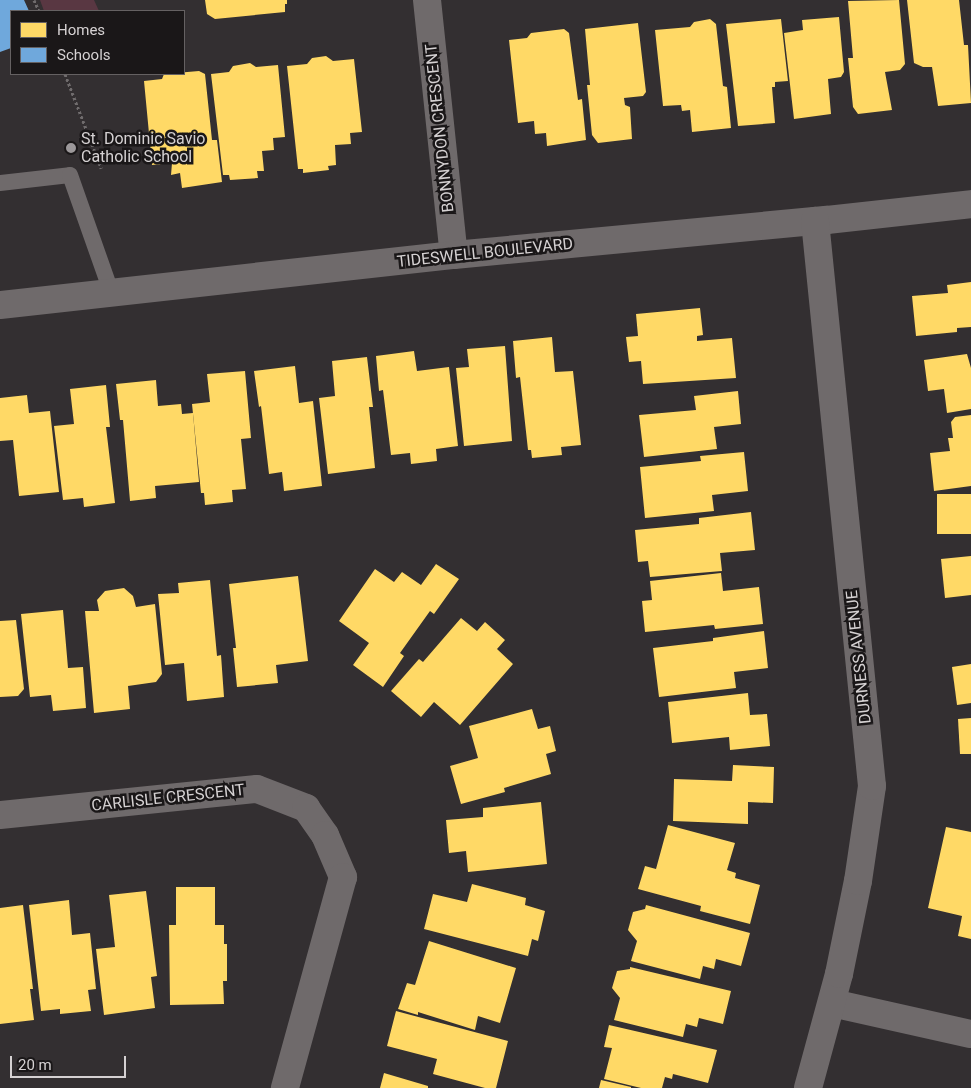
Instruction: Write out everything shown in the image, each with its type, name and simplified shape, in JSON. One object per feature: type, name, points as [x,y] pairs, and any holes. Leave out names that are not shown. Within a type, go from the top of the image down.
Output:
[{"type":"street","name":"BONNYDON CRESCENT","points":[[427,0],[454,255]]},
{"type":"street","name":"TIDESWELL BOULEVARD","points":[[0,305],[454,255],[815,221],[971,204]]},
{"type":"street","name":"DURNESS AVENUE","points":[[808,1088],[832,1003],[858,881],[872,786],[815,221]]},
{"type":"street","name":"CARLISLE CRESCENT","points":[[0,815],[256,789],[306,808],[325,835],[343,877],[285,1088]]},
{"type":"street","points":[[832,1003],[971,1034]]},
{"type":"lane","points":[[0,183],[70,175],[112,294]]},
{"type":"path","points":[[65,75],[102,172]]},
{"type":"shaded area","points":[[40,0],[94,0],[99,10],[44,10]]},
{"type":"building: Homes","points":[[205,0],[287,0],[287,4],[285,4],[285,12],[215,19],[207,14]]},
{"type":"building: Homes","points":[[899,0],[905,64],[900,70],[885,72],[892,110],[858,114],[853,107],[848,58],[853,58],[848,1]]},
{"type":"building: Homes","points":[[907,0],[959,0],[964,45],[968,45],[971,103],[938,106],[932,67],[923,67],[914,63]]},
{"type":"building: Homes","points":[[839,17],[844,72],[841,77],[828,79],[831,114],[794,119],[784,33],[803,30],[802,20]]},
{"type":"building: Homes","points":[[710,19],[716,24],[723,86],[727,87],[731,128],[692,132],[690,110],[682,111],[681,105],[663,106],[655,30],[690,27],[694,22]]},
{"type":"building: Homes","points":[[781,19],[788,81],[775,82],[775,87],[772,87],[775,123],[738,126],[726,24]]},
{"type":"building: Homes","points":[[638,23],[646,92],[643,96],[624,98],[625,105],[630,107],[632,139],[598,143],[592,135],[587,85],[590,85],[585,29]]},
{"type":"building: Homes","points":[[564,29],[569,33],[578,100],[582,99],[586,140],[547,146],[546,133],[535,134],[534,121],[518,123],[509,40],[527,38],[531,33]]},
{"type":"building: Homes","points":[[326,56],[333,61],[354,59],[362,132],[350,133],[351,144],[335,145],[336,165],[328,166],[329,170],[303,173],[303,169],[298,169],[287,66],[307,64],[312,58]]},
{"type":"building: Homes","points":[[250,63],[256,67],[278,65],[285,137],[273,138],[274,150],[262,151],[264,171],[257,171],[258,178],[230,180],[229,175],[223,175],[211,74],[229,72],[233,66]]},
{"type":"building: Homes","points":[[199,71],[205,74],[212,140],[217,140],[222,182],[182,188],[180,173],[171,175],[172,163],[152,165],[144,81],[162,79],[164,75],[185,75],[185,72]]},
{"type":"building: Homes","points":[[971,282],[971,327],[957,328],[957,332],[916,336],[912,296],[948,293],[947,285]]},
{"type":"building: Homes","points":[[700,308],[703,335],[697,336],[697,341],[732,338],[736,378],[643,384],[641,361],[629,362],[626,337],[638,336],[636,314]]},
{"type":"building: Homes","points":[[552,337],[555,372],[573,371],[581,445],[561,447],[562,455],[532,458],[531,450],[528,450],[520,377],[516,378],[513,341]]},
{"type":"building: Homes","points":[[505,346],[512,441],[464,446],[456,368],[469,367],[467,349]]},
{"type":"building: Homes","points":[[414,351],[417,371],[449,367],[458,446],[436,449],[437,461],[411,464],[410,453],[391,455],[383,390],[379,391],[376,356]]},
{"type":"building: Homes","points":[[967,354],[971,368],[971,409],[947,413],[944,389],[928,391],[924,360]]},
{"type":"building: Homes","points":[[367,357],[373,407],[369,407],[375,468],[328,474],[319,398],[335,396],[332,361]]},
{"type":"building: Homes","points":[[295,366],[299,403],[313,401],[322,486],[284,491],[282,472],[269,474],[261,406],[259,407],[254,371]]},
{"type":"building: Homes","points":[[245,371],[251,438],[241,439],[246,489],[232,490],[233,502],[205,505],[204,493],[201,493],[192,404],[210,402],[207,374]]},
{"type":"building: Homes","points":[[156,380],[158,406],[181,404],[182,414],[193,413],[199,482],[155,486],[156,498],[130,501],[123,420],[120,420],[116,384]]},
{"type":"building: Homes","points":[[106,385],[110,427],[106,427],[115,503],[84,507],[83,498],[63,500],[54,426],[74,424],[70,389]]},
{"type":"building: Homes","points":[[738,391],[741,424],[714,427],[717,449],[644,457],[639,415],[696,410],[694,396]]},
{"type":"building: Homes","points":[[27,395],[29,413],[50,411],[59,492],[19,496],[13,440],[0,441],[0,398]]},
{"type":"building: Homes","points":[[971,415],[971,486],[934,491],[930,453],[950,451],[948,438],[953,438],[951,422],[955,417]]},
{"type":"building: Homes","points":[[744,452],[748,491],[712,495],[714,511],[645,518],[640,467],[701,461],[700,456]]},
{"type":"building: Homes","points":[[937,494],[971,494],[971,534],[937,534]]},
{"type":"building: Homes","points":[[751,512],[755,550],[720,553],[722,571],[650,577],[648,561],[638,562],[635,530],[699,524],[699,518]]},
{"type":"building: Homes","points":[[971,556],[971,595],[945,598],[941,559]]},
{"type":"building: Homes","points":[[436,564],[459,579],[434,614],[430,611],[400,653],[404,656],[383,687],[353,665],[369,643],[339,621],[375,569],[394,582],[402,572],[421,585]]},
{"type":"building: Homes","points":[[721,573],[723,591],[759,587],[763,624],[715,629],[714,625],[645,632],[642,601],[652,600],[650,581]]},
{"type":"building: Homes","points":[[298,576],[308,661],[276,665],[278,683],[237,687],[233,648],[236,648],[229,584]]},
{"type":"building: Homes","points":[[210,580],[217,656],[221,655],[224,697],[187,701],[184,663],[165,665],[158,594],[179,593],[178,583]]},
{"type":"building: Homes","points":[[124,588],[133,596],[136,607],[155,604],[162,674],[156,682],[128,686],[130,709],[94,713],[85,611],[99,611],[97,600],[105,591]]},
{"type":"building: Homes","points":[[63,610],[68,668],[83,667],[86,708],[53,711],[51,695],[30,697],[21,614]]},
{"type":"building: Homes","points":[[461,618],[477,631],[485,622],[505,640],[497,649],[513,664],[460,725],[434,702],[421,717],[391,691],[419,659],[423,662]]},
{"type":"building: Homes","points":[[16,620],[24,689],[18,696],[0,697],[0,621]]},
{"type":"building: Homes","points":[[764,631],[768,668],[734,672],[736,688],[659,697],[653,648],[713,641],[713,638]]},
{"type":"building: Homes","points":[[971,664],[971,703],[957,705],[952,667]]},
{"type":"building: Homes","points":[[748,693],[750,715],[767,714],[770,746],[730,750],[729,737],[672,743],[668,702]]},
{"type":"building: Homes","points":[[532,709],[538,729],[550,726],[556,751],[546,754],[551,774],[504,788],[505,792],[461,804],[450,766],[478,758],[469,726]]},
{"type":"building: Homes","points":[[971,718],[971,754],[960,754],[958,719]]},
{"type":"building: Homes","points":[[733,765],[774,767],[773,803],[748,802],[748,824],[673,821],[674,779],[732,781]]},
{"type":"building: Homes","points":[[541,802],[547,864],[468,872],[466,851],[449,853],[446,820],[483,817],[483,808]]},
{"type":"building: Homes","points":[[668,825],[735,843],[727,870],[736,873],[735,878],[760,885],[750,924],[700,911],[701,906],[638,889],[645,866],[656,869]]},
{"type":"building: Homes","points":[[946,827],[971,832],[971,939],[958,936],[962,916],[928,908]]},
{"type":"building: Homes","points":[[472,884],[526,898],[525,905],[545,911],[538,941],[532,939],[528,956],[424,929],[433,894],[467,902]]},
{"type":"building: Homes","points":[[176,887],[215,887],[215,925],[224,925],[224,944],[227,944],[227,981],[223,981],[224,1004],[170,1005],[169,925],[176,925]]},
{"type":"building: Homes","points":[[146,891],[157,976],[151,977],[155,1008],[104,1015],[96,949],[115,947],[109,895]]},
{"type":"building: Homes","points":[[69,900],[72,935],[90,933],[96,989],[88,990],[91,1011],[60,1014],[60,1009],[41,1011],[29,905]]},
{"type":"building: Homes","points":[[23,905],[33,989],[30,989],[34,1020],[0,1024],[0,908]]},
{"type":"building: Homes","points":[[646,905],[750,933],[741,966],[716,959],[714,969],[703,966],[700,979],[631,961],[637,941],[628,930],[633,912],[645,909]]},
{"type":"building: Homes","points":[[429,941],[516,968],[500,1023],[478,1016],[475,1030],[418,1012],[418,1015],[398,1009],[407,983],[415,985]]},
{"type":"building: Homes","points":[[630,967],[731,991],[723,1024],[699,1018],[697,1027],[686,1024],[683,1037],[614,1020],[620,998],[612,988],[617,971],[630,969]]},
{"type":"building: Homes","points":[[396,1011],[508,1041],[496,1088],[485,1088],[433,1074],[437,1059],[387,1046]]},
{"type":"building: Homes","points":[[609,1025],[717,1050],[708,1083],[673,1074],[672,1079],[665,1077],[662,1088],[641,1088],[604,1079],[612,1048],[604,1047]]},
{"type":"building: Homes","points":[[384,1073],[428,1086],[428,1088],[380,1088]]},
{"type":"building: Homes","points":[[601,1080],[631,1087],[631,1088],[599,1088]]},
{"type":"building: Schools","points":[[0,0],[24,0],[29,10],[10,10],[10,48],[0,52]]},
{"type":"place","name":"St. Dominic Savio Catholic School","points":[[71,148]]}]
